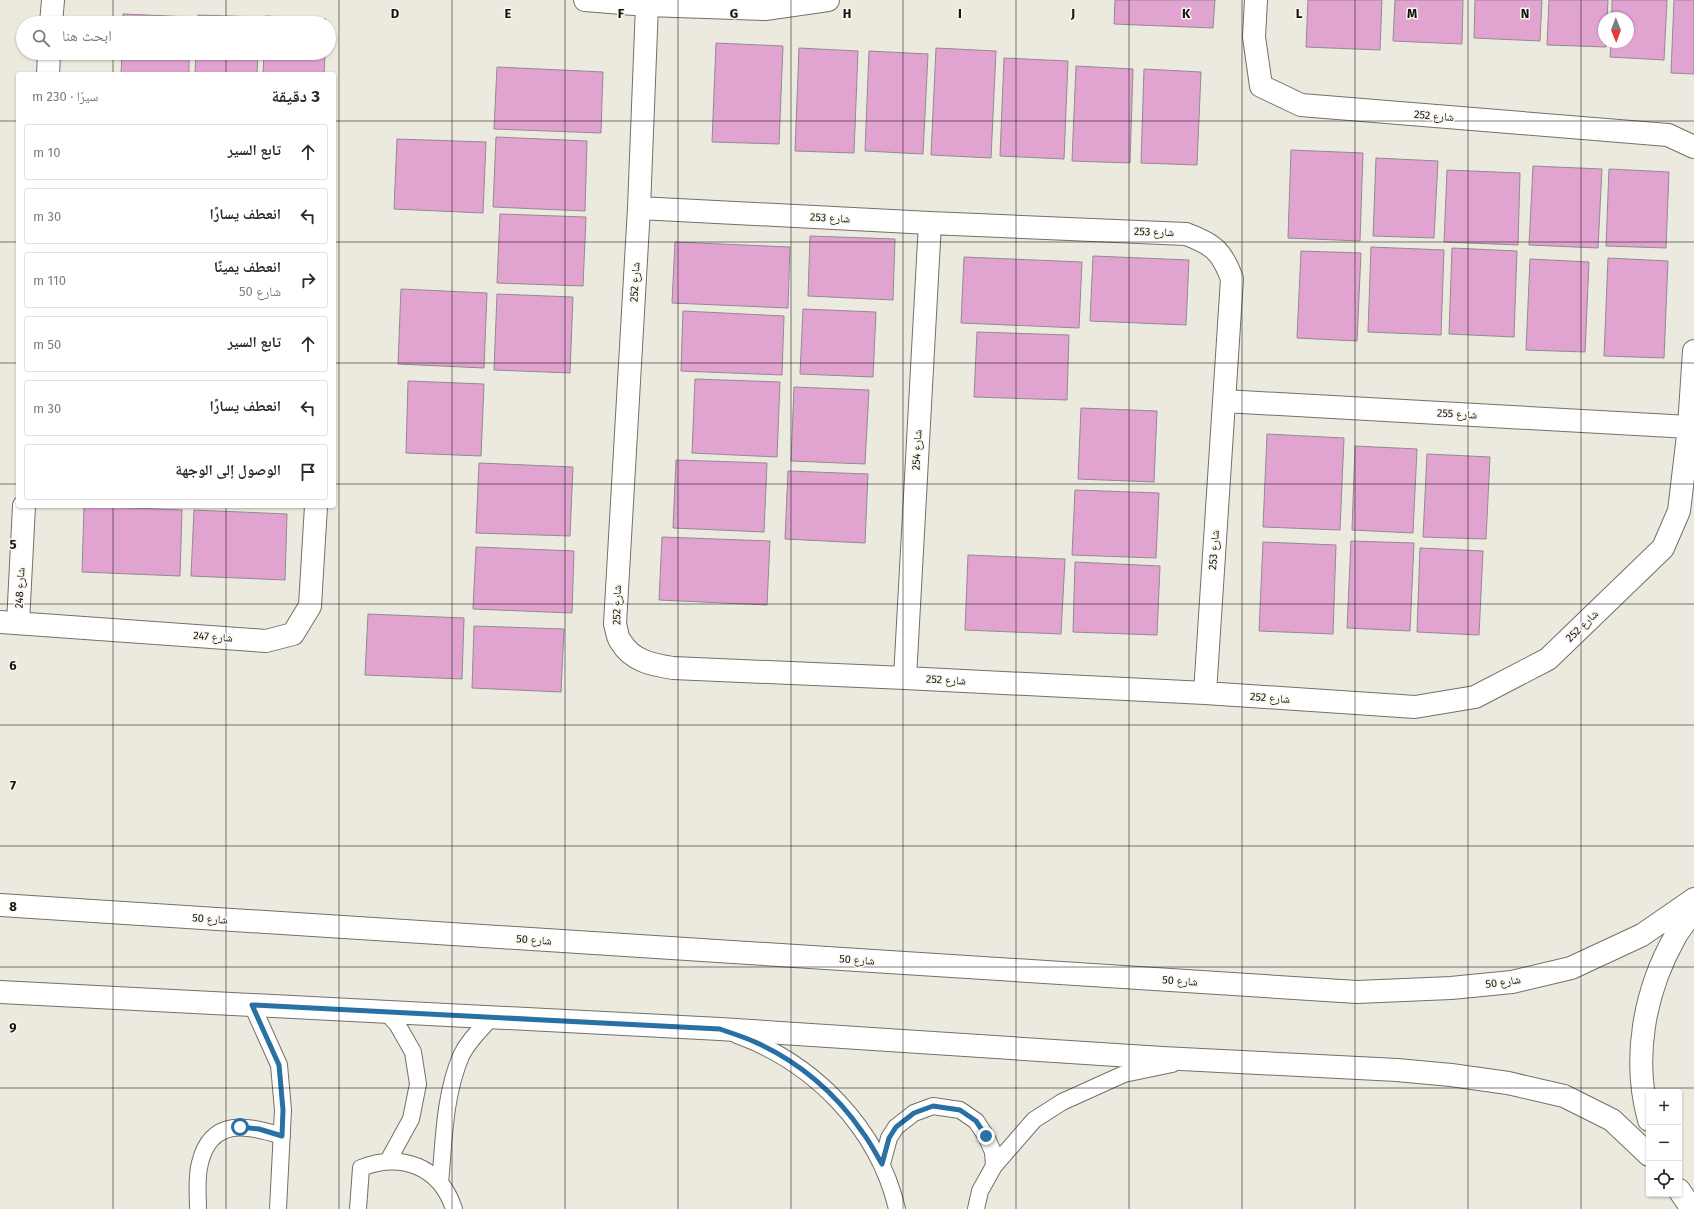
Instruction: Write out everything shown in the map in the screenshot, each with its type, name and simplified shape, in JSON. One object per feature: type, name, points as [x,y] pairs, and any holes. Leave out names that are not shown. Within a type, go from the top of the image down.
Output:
[{"type":"street","points":[[51,16],[52,0]]},
{"type":"street","points":[[585,0],[647,5],[765,9],[828,0]]},
{"type":"street","name":"شارع 252","points":[[1256,0],[1254,37],[1261,86],[1300,105],[1668,135],[1694,147]]},
{"type":"street","name":"شارع 252","points":[[647,5],[639,208],[615,624],[620,642],[633,656],[649,664],[673,668],[905,678],[1415,707],[1475,697],[1548,659],[1663,548],[1679,511],[1689,426],[1694,351]]},
{"type":"street","points":[[48,72],[49,60]]},
{"type":"street","name":"شارع 253","points":[[639,208],[1186,234],[1203,241],[1216,250],[1226,262],[1232,279],[1205,694]]},
{"type":"street","name":"شارع 254","points":[[905,678],[930,223]]},
{"type":"street","name":"شارع 255","points":[[1224,401],[1689,426]]},
{"type":"street","name":"شارع 248","points":[[9,622],[24,508]]},
{"type":"street","name":"شارع 247","points":[[9,622],[266,641],[293,634],[310,606],[316,508]]},
{"type":"street","name":"شارع 50","points":[[0,905],[1357,992],[1451,988],[1512,982],[1571,968],[1642,935],[1694,899]]},
{"type":"street","points":[[1646,1108],[1641,1072],[1642,1037],[1648,1002],[1660,968],[1675,937],[1694,910]]},
{"type":"street","points":[[0,992],[720,1029],[1190,1060],[1397,1070],[1508,1083],[1564,1096],[1612,1120],[1646,1152]]},
{"type":"street","points":[[1682,1194],[1692,1209]]},
{"type":"lane","points":[[252,1005],[279,1065],[283,1110],[278,1209]]},
{"type":"lane","points":[[386,1012],[397,1024],[413,1052],[418,1084],[411,1119],[388,1161]]},
{"type":"lane","points":[[440,1183],[449,1095],[462,1056],[472,1038],[491,1018]]},
{"type":"lane","points":[[720,1029],[754,1041],[786,1058],[816,1079],[842,1105],[859,1127],[882,1164],[897,1209]]},
{"type":"lane","points":[[976,1209],[980,1191],[994,1166],[1034,1120],[1062,1102],[1124,1074],[1190,1060]]},
{"type":"lane","points":[[882,1164],[889,1138],[896,1127],[914,1113],[933,1106],[960,1110],[976,1121],[986,1136],[993,1152],[994,1166]]},
{"type":"lane","points":[[198,1209],[199,1164],[205,1147],[220,1131],[240,1127],[259,1129],[282,1136]]},
{"type":"lane","points":[[358,1209],[361,1168],[374,1163],[388,1161],[402,1161],[416,1165],[429,1173],[440,1183],[448,1195],[454,1209]]},
{"type":"building","points":[[1115,0],[1215,0],[1213,28],[1114,24]]},
{"type":"building","points":[[1308,0],[1382,0],[1380,50],[1306,47]]},
{"type":"building","points":[[1395,0],[1463,0],[1462,44],[1393,41]]},
{"type":"building","points":[[1475,0],[1542,0],[1540,41],[1474,38]]},
{"type":"building","points":[[1549,0],[1608,0],[1607,12],[1598,12],[1598,47],[1547,45]]},
{"type":"building","points":[[1612,0],[1667,0],[1664,60],[1610,57],[1611,48],[1634,48],[1634,12],[1612,12]]},
{"type":"building","points":[[1674,0],[1694,0],[1694,74],[1671,73]]},
{"type":"building","points":[[123,14],[168,16],[123,16]]},
{"type":"building","points":[[198,15],[228,16],[198,16]]},
{"type":"building","points":[[716,43],[783,46],[779,144],[712,142]]},
{"type":"building","points":[[799,48],[858,51],[854,153],[795,151]]},
{"type":"building","points":[[936,48],[996,51],[991,158],[931,155]]},
{"type":"building","points":[[869,51],[928,54],[923,154],[865,151]]},
{"type":"building","points":[[1004,58],[1068,61],[1064,159],[1000,156]]},
{"type":"building","points":[[122,60],[189,60],[189,72],[121,72]]},
{"type":"building","points":[[196,60],[258,60],[257,72],[195,72]]},
{"type":"building","points":[[264,60],[325,60],[324,72],[263,72]]},
{"type":"building","points":[[1076,66],[1133,69],[1130,163],[1072,161]]},
{"type":"building","points":[[497,67],[603,72],[601,133],[494,129]]},
{"type":"building","points":[[1144,69],[1201,72],[1197,165],[1141,163]]},
{"type":"building","points":[[496,137],[587,141],[585,211],[493,207]]},
{"type":"building","points":[[397,139],[486,142],[483,213],[394,209]]},
{"type":"building","points":[[1291,150],[1363,153],[1360,241],[1288,238]]},
{"type":"building","points":[[1376,158],[1438,161],[1434,238],[1373,236]]},
{"type":"building","points":[[1533,166],[1602,169],[1598,248],[1529,245]]},
{"type":"building","points":[[1609,169],[1669,172],[1666,248],[1606,246]]},
{"type":"building","points":[[1447,170],[1520,173],[1518,245],[1444,242]]},
{"type":"building","points":[[500,214],[586,217],[583,286],[497,283]]},
{"type":"building","points":[[810,236],[895,239],[893,300],[808,296]]},
{"type":"building","points":[[675,242],[790,247],[788,308],[672,303]]},
{"type":"building","points":[[1371,247],[1444,250],[1441,335],[1368,332]]},
{"type":"building","points":[[1452,248],[1517,251],[1514,337],[1449,334]]},
{"type":"building","points":[[1301,251],[1361,253],[1357,341],[1297,338]]},
{"type":"building","points":[[1093,256],[1189,260],[1186,325],[1090,321]]},
{"type":"building","points":[[964,257],[1082,262],[1079,328],[961,323]]},
{"type":"building","points":[[1608,258],[1668,261],[1664,358],[1604,356]]},
{"type":"building","points":[[1530,259],[1589,262],[1585,352],[1526,350]]},
{"type":"building","points":[[401,289],[487,293],[484,368],[398,364]]},
{"type":"building","points":[[497,294],[573,297],[570,373],[494,370]]},
{"type":"building","points":[[803,309],[876,312],[873,377],[800,374]]},
{"type":"building","points":[[683,311],[784,316],[782,375],[681,371]]},
{"type":"building","points":[[977,332],[1069,335],[1067,400],[974,397]]},
{"type":"building","points":[[695,379],[780,382],[777,457],[692,453]]},
{"type":"building","points":[[408,381],[484,384],[481,456],[406,453]]},
{"type":"building","points":[[794,387],[869,390],[865,464],[791,461]]},
{"type":"building","points":[[1081,408],[1157,411],[1154,482],[1078,479]]},
{"type":"building","points":[[1267,434],[1344,438],[1340,530],[1263,527]]},
{"type":"building","points":[[1355,446],[1417,449],[1413,533],[1352,530]]},
{"type":"building","points":[[1427,454],[1490,457],[1486,539],[1423,537]]},
{"type":"building","points":[[676,460],[767,463],[764,532],[673,528]]},
{"type":"building","points":[[479,463],[573,467],[570,536],[476,533]]},
{"type":"building","points":[[788,471],[868,474],[865,543],[785,539]]},
{"type":"building","points":[[1075,490],[1159,493],[1156,558],[1072,555]]},
{"type":"building","points":[[84,508],[182,510],[180,576],[82,572]]},
{"type":"building","points":[[194,510],[287,514],[285,580],[191,576]]},
{"type":"building","points":[[662,537],[770,541],[767,605],[659,600]]},
{"type":"building","points":[[1351,541],[1414,543],[1410,631],[1347,628]]},
{"type":"building","points":[[1263,542],[1336,545],[1333,634],[1259,631]]},
{"type":"building","points":[[476,547],[574,551],[572,613],[473,609]]},
{"type":"building","points":[[1420,548],[1483,551],[1479,635],[1417,632]]},
{"type":"building","points":[[968,555],[1065,559],[1061,634],[965,630]]},
{"type":"building","points":[[1075,562],[1160,566],[1157,635],[1073,632]]},
{"type":"building","points":[[368,614],[464,618],[462,679],[365,675]]},
{"type":"building","points":[[474,626],[564,629],[561,692],[472,688]]},
{"type":"route","points":[[240,1127],[259,1129],[282,1136],[283,1110],[279,1065],[252,1005],[720,1029],[754,1041],[786,1058],[816,1079],[842,1105],[864,1133],[882,1164],[889,1138],[896,1127],[914,1113],[933,1106],[960,1110],[976,1121],[986,1136]]}]
